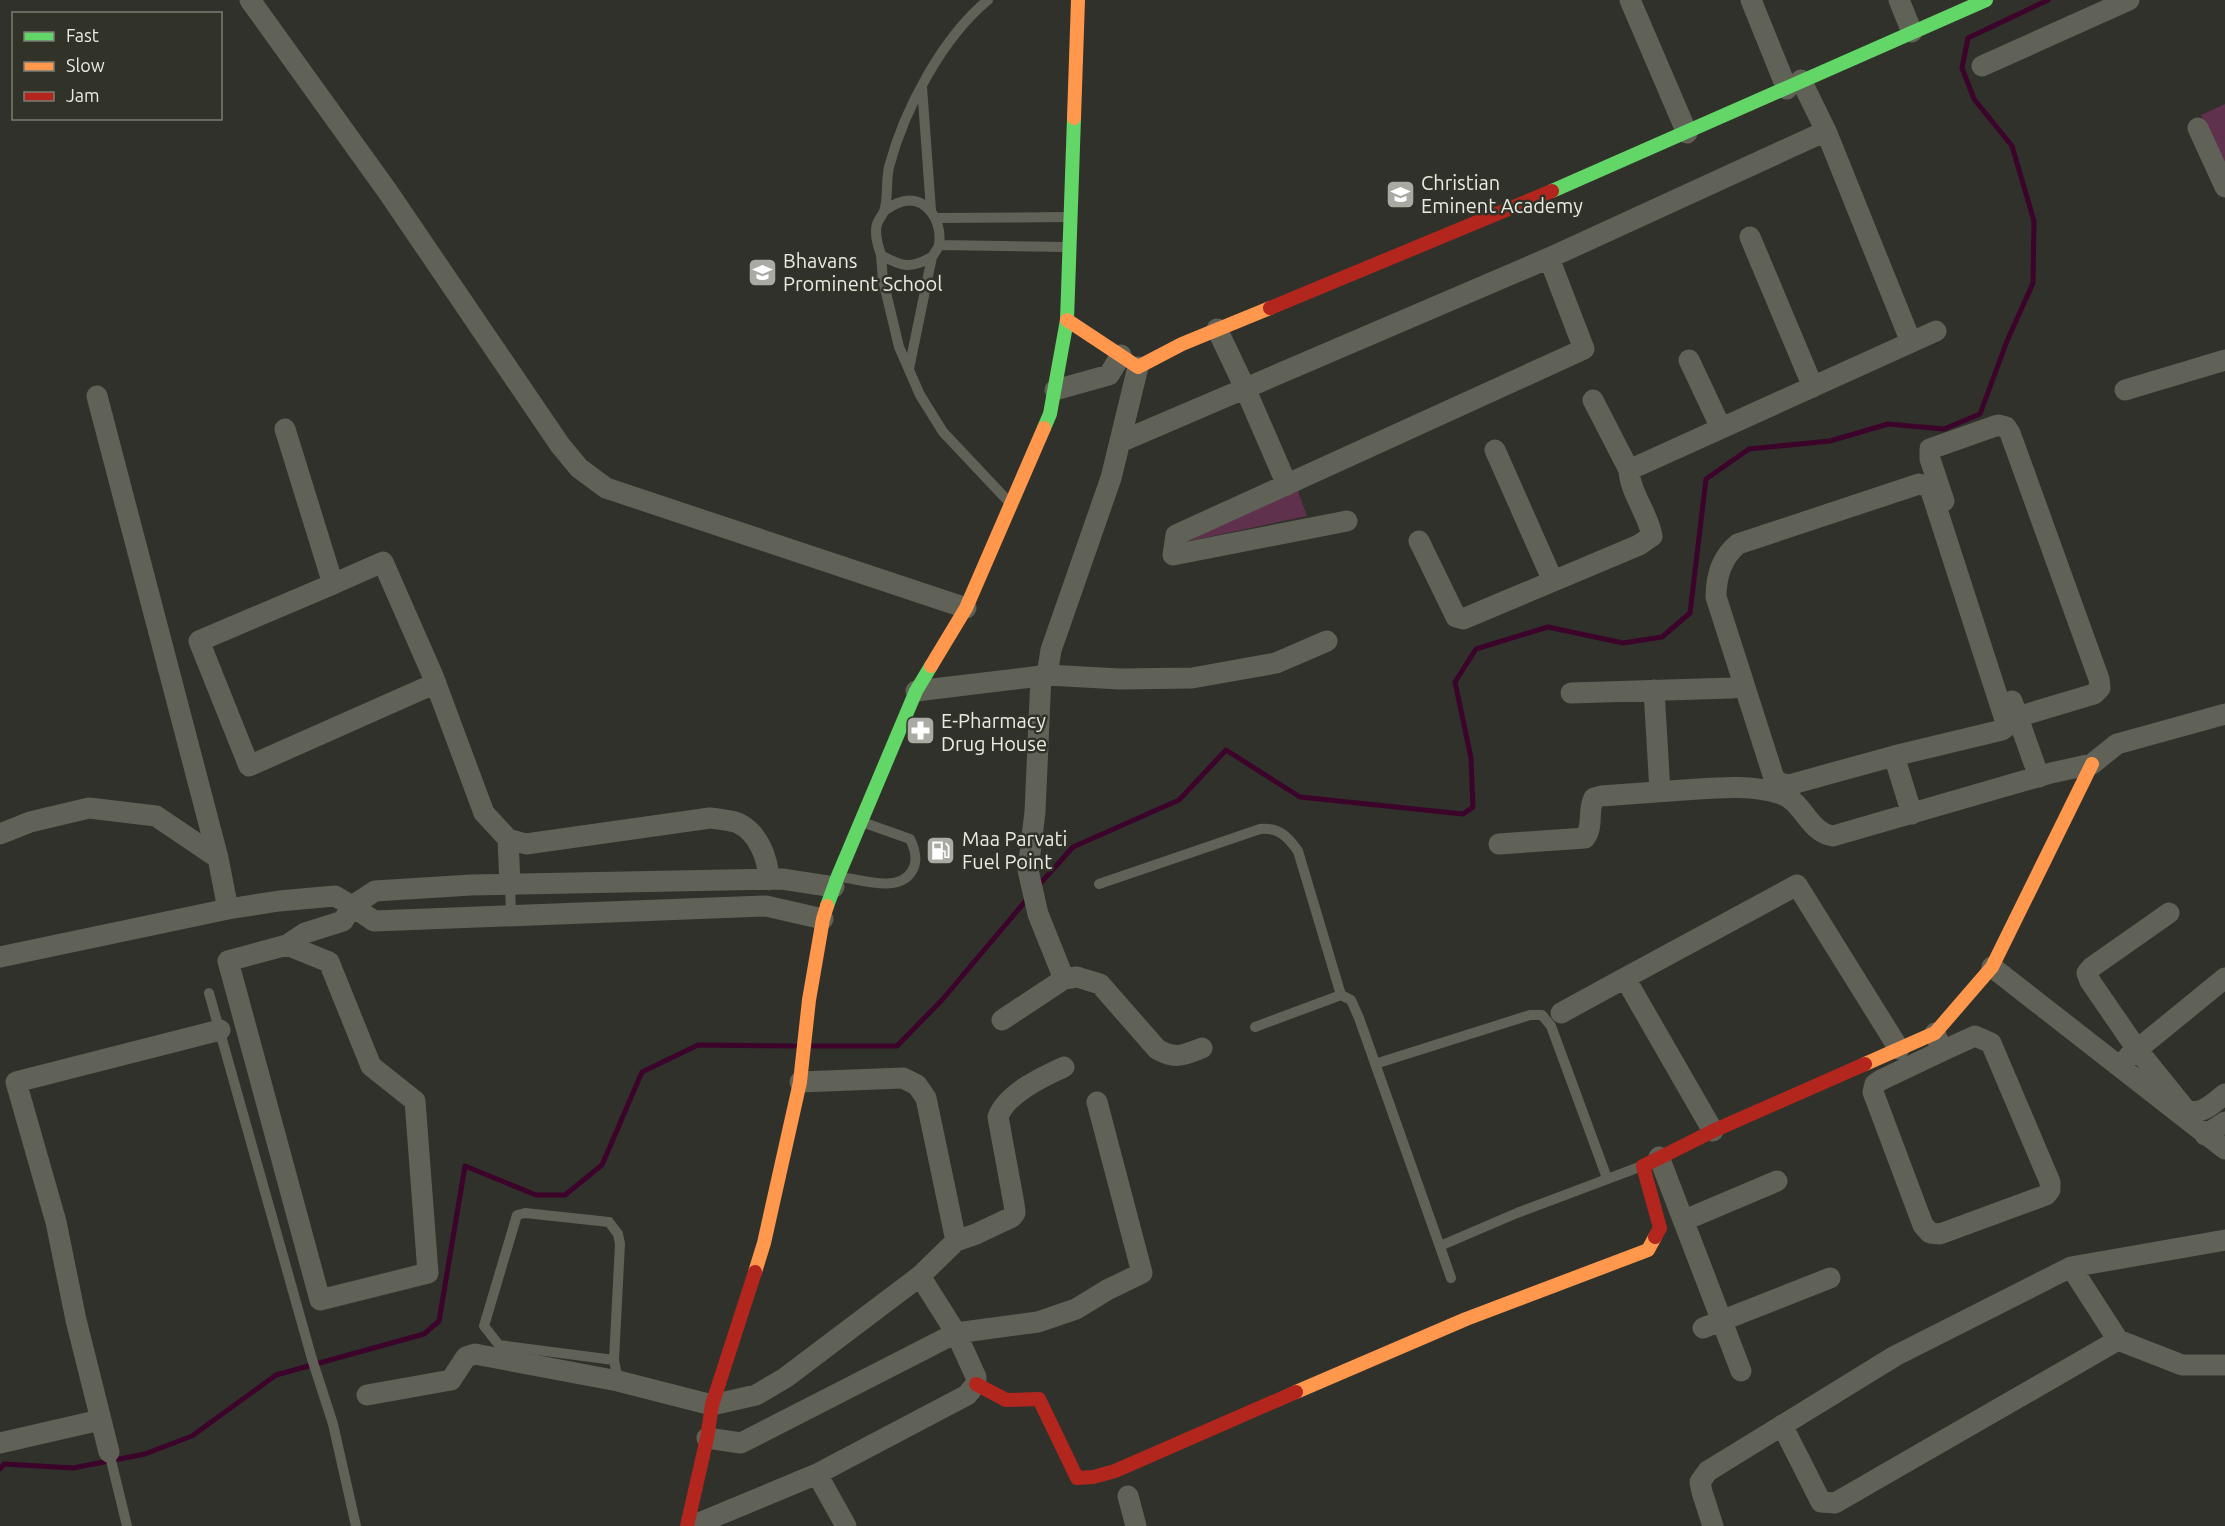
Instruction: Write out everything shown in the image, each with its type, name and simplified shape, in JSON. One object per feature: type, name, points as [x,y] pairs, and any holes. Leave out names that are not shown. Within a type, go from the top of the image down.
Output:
[{"type":"street","points":[[250,0],[388,192],[560,445],[579,468],[606,488],[966,608]]},
{"type":"street","points":[[687,1526],[712,1405],[764,1243],[801,1079],[809,1000],[823,919],[836,881],[916,691],[966,608],[1050,414],[1067,320],[1078,0]]},
{"type":"street","points":[[1630,0],[1687,134]]},
{"type":"street","points":[[1751,0],[1794,85],[1826,131],[1911,342]]},
{"type":"street","points":[[1899,0],[1912,32]]},
{"type":"street","points":[[1055,390],[1109,375],[1130,361],[1217,330],[1687,134],[1986,0]]},
{"type":"street","points":[[1982,66],[2129,0]]},
{"type":"street","points":[[2198,128],[2225,187]]},
{"type":"street","points":[[1120,441],[1549,258],[1826,131]]},
{"type":"street","points":[[1750,237],[1814,387]]},
{"type":"street","points":[[1347,522],[1173,555],[1176,535],[1584,349],[1549,258]]},
{"type":"street","points":[[1067,320],[1130,361]]},
{"type":"street","points":[[1217,330],[1287,485]]},
{"type":"street","points":[[1629,470],[1936,331]]},
{"type":"street","points":[[1689,360],[1721,428]]},
{"type":"street","points":[[2125,390],[2225,360]]},
{"type":"street","points":[[1064,979],[1038,914],[1028,870],[1035,812],[1044,676],[1094,531],[1120,441],[1130,361]]},
{"type":"street","points":[[97,396],[218,858],[228,909]]},
{"type":"street","points":[[1419,541],[1456,617],[1463,619],[1640,544],[1652,536],[1650,525],[1629,479],[1629,470],[1593,400]]},
{"type":"street","points":[[2017,717],[2094,694],[2100,688],[2099,679],[2010,433],[2006,428],[1998,425],[1930,449],[1930,459],[2017,717],[2039,777]]},
{"type":"street","points":[[285,429],[333,584]]},
{"type":"street","points":[[1495,450],[1553,581]]},
{"type":"street","points":[[1919,484],[1926,486],[1930,491],[2007,726],[2002,730],[1894,756],[1789,785],[1773,778],[1716,597],[1716,584],[1725,558],[1738,544],[1919,484]]},
{"type":"street","points":[[436,683],[249,766],[199,641],[383,562],[436,683],[484,813],[508,839],[526,844],[710,818],[738,823],[751,832],[768,863],[769,880]]},
{"type":"street","points":[[916,691],[1044,676],[1120,679],[1192,678],[1276,663],[1327,641]]},
{"type":"street","points":[[1571,693],[1732,688]]},
{"type":"street","points":[[1654,690],[1660,792]]},
{"type":"street","points":[[1499,844],[1585,838],[1590,832],[1591,803],[1594,798],[1716,788],[1764,789],[1784,795],[1817,830],[1824,835],[1833,836],[2092,764],[2117,744],[2225,714]]},
{"type":"street","points":[[1894,756],[1912,813]]},
{"type":"street","points":[[1651,1162],[1713,1131],[1899,1049],[1938,1042],[1975,1036],[1990,1043],[2050,1182],[2050,1190],[2046,1195],[1948,1231],[1930,1233],[1923,1225],[1873,1092],[1875,1084],[1938,1042],[1992,966],[2092,764]]},
{"type":"street","points":[[0,834],[30,822],[89,808],[156,816],[218,858]]},
{"type":"street","points":[[508,839],[510,884]]},
{"type":"street","points":[[287,945],[329,962],[371,1066],[415,1101],[428,1273],[320,1300],[228,961],[287,945],[305,933],[343,921],[352,906],[375,891],[510,884],[782,879],[836,881]]},
{"type":"street","points":[[1561,1013],[1797,885],[1899,1049]]},
{"type":"street","points":[[0,957],[228,909],[335,896],[374,921],[766,906],[823,919]]},
{"type":"street","points":[[2169,913],[2092,967],[2087,973],[2090,981],[2136,1048],[2186,1110],[2201,1112],[2225,1094]]},
{"type":"street","points":[[1992,966],[2225,1149]]},
{"type":"street","points":[[1002,1020],[1064,979],[1077,977],[1100,984],[1156,1049],[1168,1056],[1183,1055],[1202,1048]]},
{"type":"street","points":[[1625,978],[1713,1131]]},
{"type":"street","points":[[2120,1068],[2130,1053],[2225,978]]},
{"type":"street","points":[[111,1461],[76,1320],[56,1222],[8,1084],[220,1030]]},
{"type":"street","points":[[367,1395],[451,1380],[466,1357],[475,1354],[618,1381],[712,1405],[756,1395],[785,1378],[920,1276],[956,1241],[1005,1221],[1015,1213],[998,1118],[1001,1108],[1030,1084],[1064,1067]]},
{"type":"street","points":[[801,1079],[903,1078],[917,1085],[927,1098],[956,1241]]},
{"type":"street","points":[[707,1438],[741,1443],[956,1333],[1038,1322],[1076,1309],[1107,1290],[1142,1273],[1097,1102]]},
{"type":"street","points":[[2205,1135],[2225,1122]]},
{"type":"street","points":[[1651,1162],[1685,1220],[1712,1324],[1742,1371]]},
{"type":"street","points":[[976,1384],[1006,1400],[1039,1399],[1077,1478],[1093,1478],[1120,1470],[1157,1451],[1466,1319],[1648,1250],[1660,1228],[1651,1162]]},
{"type":"street","points":[[1685,1220],[1777,1180]]},
{"type":"street","points":[[1713,1526],[1701,1492],[1700,1482],[1708,1471],[1895,1356],[2071,1267],[2225,1240]]},
{"type":"street","points":[[2071,1267],[2118,1340],[2182,1365],[2225,1365]]},
{"type":"street","points":[[692,1526],[817,1474],[967,1395],[976,1384],[976,1377],[956,1333],[920,1276]]},
{"type":"street","points":[[1712,1324],[1830,1278]]},
{"type":"street","points":[[1782,1425],[1821,1502],[1835,1503],[2118,1340]]},
{"type":"street","points":[[0,1443],[100,1420]]},
{"type":"street","points":[[817,1474],[846,1526]]},
{"type":"street","points":[[1128,1496],[1136,1526]]},
{"type":"lane","points":[[988,0],[974,11],[951,37],[922,84],[889,168],[885,210],[877,224],[876,241],[899,347],[920,395],[943,432],[1011,505]]},
{"type":"lane","points":[[909,370],[932,256],[939,245],[922,84]]},
{"type":"lane","points":[[885,210],[900,202],[916,201],[934,214],[1071,217]]},
{"type":"lane","points":[[939,245],[1070,247]]},
{"type":"lane","points":[[880,255],[899,265],[917,266],[932,256]]},
{"type":"lane","points":[[836,881],[890,884],[907,879],[915,868],[915,850],[910,839],[861,822]]},
{"type":"lane","points":[[1099,884],[1260,829],[1270,828],[1287,835],[1298,851],[1341,994],[1351,1000],[1451,1278]]},
{"type":"lane","points":[[510,884],[511,915]]},
{"type":"lane","points":[[209,993],[312,1359],[333,1424],[356,1526]]},
{"type":"lane","points":[[1256,1027],[1341,994]]},
{"type":"lane","points":[[1375,1064],[1530,1015],[1542,1016],[1551,1026],[1607,1178]]},
{"type":"lane","points":[[1440,1246],[1651,1162]]},
{"type":"lane","points":[[614,1360],[499,1346],[491,1338],[484,1326],[518,1215],[525,1213],[609,1222],[618,1234],[620,1244],[614,1360],[618,1381]]},
{"type":"lane","points":[[111,1461],[127,1526]]},
{"type":"shaded area","points":[[2225,104],[2225,164],[2201,115]]},
{"type":"shaded area","points":[[1296,486],[1307,516],[1189,541]]},
{"type":"waterway","points":[[1038,886],[1073,847],[1179,800],[1226,750],[1300,797],[1463,814],[1473,807],[1471,758],[1455,682],[1476,649],[1548,627],[1623,643],[1662,637],[1690,613],[1706,479],[1749,449],[1830,441],[1888,424],[1944,429],[1980,414],[2007,341],[2033,283],[2034,221],[2012,146],[1974,99],[1962,68],[1968,38],[2048,0]]},
{"type":"waterway","points":[[813,1046],[897,1046],[942,1000],[1028,898]]},
{"type":"waterway","points":[[0,1469],[4,1464],[73,1468],[145,1454],[192,1436],[276,1375],[424,1334],[439,1321],[465,1166],[536,1195],[565,1195],[602,1165],[642,1072],[698,1045],[795,1046]]},
{"type":"traffic: fast","points":[[1552,191],[1986,0]]},
{"type":"traffic: fast","points":[[1044,428],[1050,414],[1067,320],[1074,118]]},
{"type":"traffic: fast","points":[[827,906],[916,691],[931,666]]},
{"type":"traffic: slow","points":[[1074,118],[1078,0]]},
{"type":"traffic: slow","points":[[1067,320],[1138,367],[1182,344],[1270,308]]},
{"type":"traffic: slow","points":[[931,666],[966,608],[1044,428]]},
{"type":"traffic: slow","points":[[1865,1064],[1935,1033],[1992,967],[2092,764]]},
{"type":"traffic: slow","points":[[755,1272],[764,1243],[800,1082],[809,1000],[827,906]]},
{"type":"traffic: slow","points":[[1296,1392],[1466,1319],[1648,1250],[1655,1237]]},
{"type":"traffic: jam","points":[[1270,308],[1552,191]]},
{"type":"traffic: jam","points":[[1655,1237],[1660,1228],[1643,1166],[1713,1131],[1865,1064]]},
{"type":"traffic: jam","points":[[687,1526],[712,1405],[755,1272]]},
{"type":"traffic: jam","points":[[976,1384],[1006,1400],[1039,1399],[1077,1478],[1093,1477],[1115,1471],[1296,1392]]},
{"type":"place","name":"Christian Eminent Academy","points":[[1400,194]]},
{"type":"place","name":"Bhavans Prominent School","points":[[762,272]]},
{"type":"place","name":"E-Pharmacy Drug House","points":[[920,731]]},
{"type":"place","name":"Maa Parvati Fuel Point","points":[[941,850]]}]
